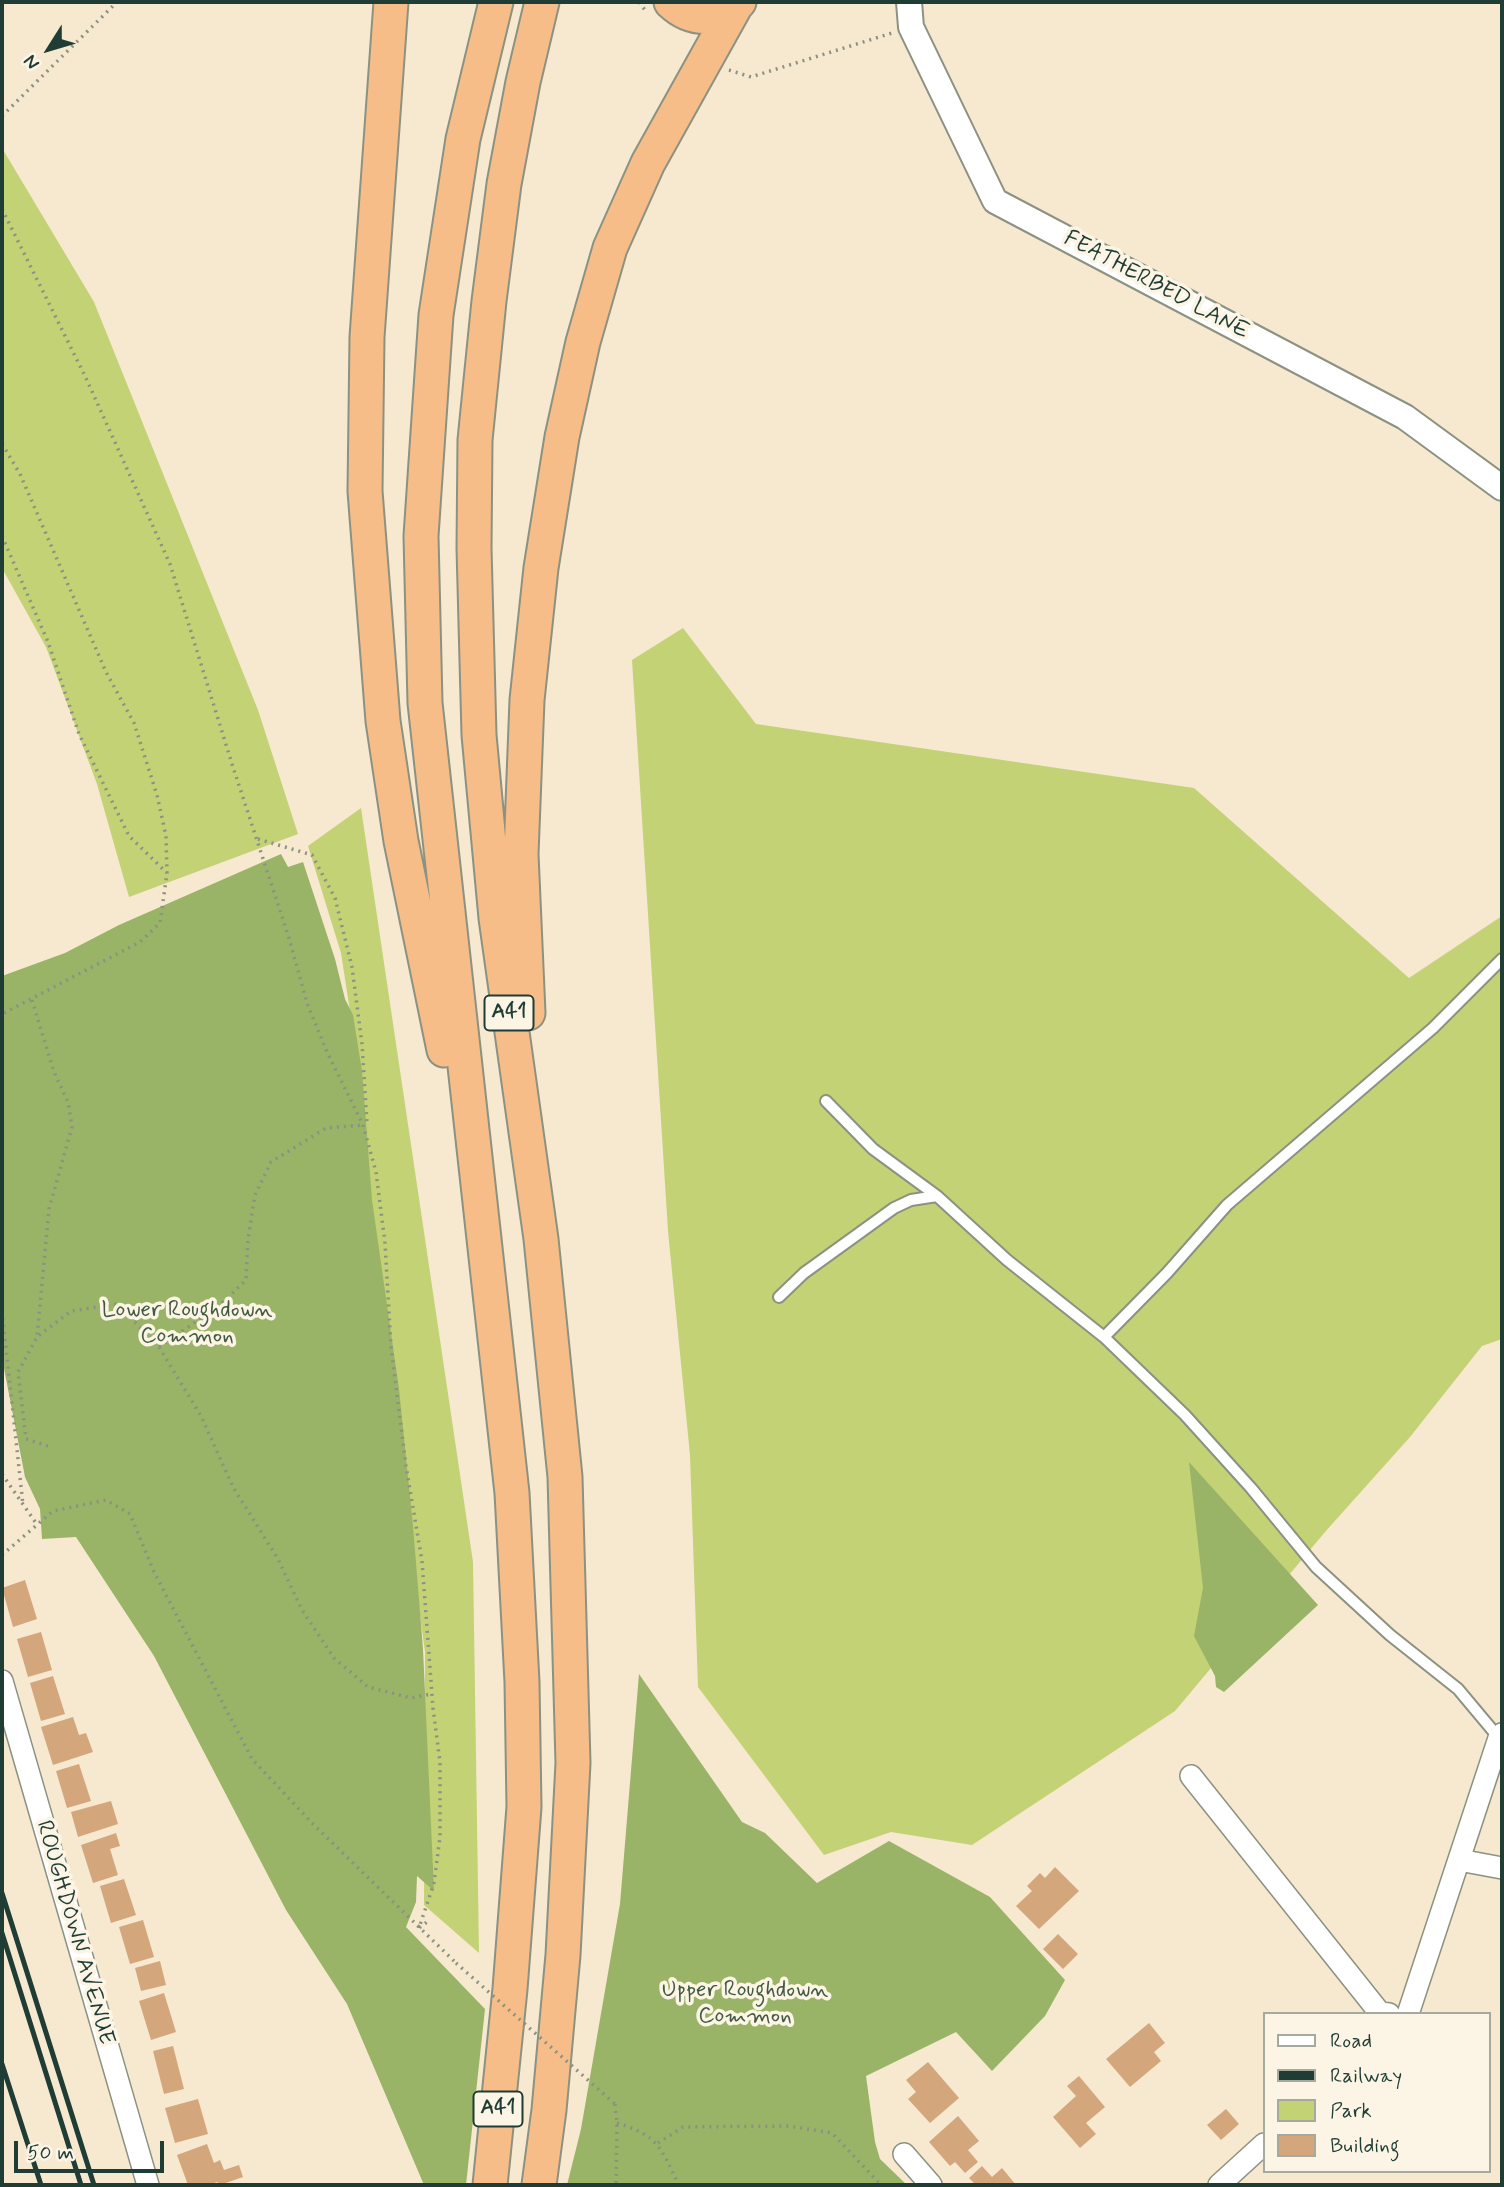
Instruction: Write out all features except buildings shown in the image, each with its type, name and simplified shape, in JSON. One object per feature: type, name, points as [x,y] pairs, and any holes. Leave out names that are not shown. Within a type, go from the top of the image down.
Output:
[{"type":"highway","points":[[391,2],[367,337],[365,491],[383,721],[401,841],[450,1083],[474,1146]]},
{"type":"highway","name":"A41","points":[[490,2185],[510,1989],[524,1793],[522,1682],[512,1493],[425,703],[421,536],[436,314],[463,139],[496,2]]},
{"type":"highway","name":"A41","points":[[539,2185],[549,2110],[563,1955],[573,1763],[565,1478],[541,1239],[496,918],[479,735],[474,548],[475,440],[489,301],[505,184],[523,82],[542,2]]},
{"type":"highway","points":[[671,2],[693,17],[716,17],[738,3]]},
{"type":"highway","points":[[526,1134],[530,1055],[521,855],[527,700],[541,568],[562,437],[583,342],[610,248],[648,163],[738,3]]},
{"type":"street","name":"FEATHERBED LANE","points":[[909,2],[911,27],[995,201],[1405,417],[1502,488]]},
{"type":"street","name":"ROUGHDOWN AVENUE","points":[[2,1681],[148,2185]]},
{"type":"street","points":[[1409,2012],[1501,1736]]},
{"type":"street","points":[[1191,1776],[1379,2012]]},
{"type":"street","points":[[1459,1860],[1502,1868]]},
{"type":"street","points":[[1219,2185],[1262,2146]]},
{"type":"street","points":[[904,2154],[931,2185]]},
{"type":"lane","points":[[1104,1337],[1167,1273],[1227,1205],[1433,1028],[1502,959]]},
{"type":"lane","points":[[826,1101],[873,1149],[937,1196],[1007,1260],[1104,1337],[1185,1415],[1317,1567],[1390,1635],[1458,1689],[1501,1736]]},
{"type":"lane","points":[[779,1297],[813,1266],[894,1208],[911,1200],[937,1196]]},
{"type":"path","points":[[2,116],[117,2]]},
{"type":"path","points":[[751,77],[911,27]]},
{"type":"path","points":[[2,209],[90,386],[170,564],[307,1003],[327,1052],[365,1124]]},
{"type":"path","points":[[2,444],[20,474],[106,672],[134,723],[158,795],[166,836],[167,873],[160,923],[140,942],[99,961],[2,1014]]},
{"type":"path","points":[[2,537],[48,642],[79,734],[90,757],[129,836],[167,873]]},
{"type":"path","points":[[256,838],[312,855],[335,898],[352,967],[362,1044],[365,1124],[376,1172],[385,1243],[391,1347],[406,1466],[422,1561],[440,1762],[440,1837],[434,1883],[419,1928]]},
{"type":"path","points":[[32,1000],[54,1072],[68,1102],[72,1127],[48,1209],[37,1336],[18,1372],[26,1439],[48,1446]]},
{"type":"path","points":[[159,1348],[219,1306],[246,1280],[248,1238],[255,1195],[271,1163],[326,1128],[365,1124]]},
{"type":"path","points":[[37,1336],[71,1311],[117,1304],[159,1348],[201,1416],[233,1488],[278,1559],[302,1610],[334,1658],[368,1687],[411,1698],[432,1694]]},
{"type":"path","points":[[2,1311],[23,1505]]},
{"type":"path","points":[[2,1474],[36,1523]]},
{"type":"path","points":[[2,1555],[53,1511],[106,1500],[130,1514],[154,1572],[252,1759],[314,1825],[419,1928],[615,2104],[616,2185]]},
{"type":"path","points":[[419,1928],[427,1922]]},
{"type":"path","points":[[617,2123],[648,2136],[657,2143],[679,2185]]},
{"type":"path","points":[[657,2143],[683,2127],[789,2126],[832,2133],[881,2185]]},
{"type":"green space","points":[[2,148],[94,302],[258,710],[298,834],[129,897],[97,784],[46,647],[2,568]]},
{"type":"green space","points":[[683,628],[756,724],[1194,788],[1409,978],[1502,916],[1502,1339],[1482,1346],[1410,1437],[1325,1532],[1175,1711],[972,1845],[891,1832],[824,1855],[698,1687],[690,1455],[668,1231],[632,660]]},
{"type":"green space","points":[[361,808],[473,1562],[479,1953],[424,1905],[425,1652],[383,1345],[358,1063],[341,953],[308,846]]},
{"type":"green space","name":"Lower Roughdown Common","points":[[281,854],[288,867],[303,862],[335,959],[345,999],[353,1015],[362,1071],[372,1200],[399,1389],[423,1649],[434,1891],[417,1876],[416,1902],[406,1927],[485,2009],[466,2185],[424,2185],[347,2004],[286,1910],[154,1656],[76,1537],[42,1539],[40,1509],[25,1477],[2,1358],[2,976],[65,953],[119,925]]},
{"type":"green space","points":[[1189,1462],[1318,1605],[1224,1692],[1216,1687],[1215,1676],[1194,1636],[1203,1588]]},
{"type":"green space","name":"Upper Roughdown Common","points":[[639,1674],[742,1822],[765,1833],[817,1883],[889,1841],[990,1897],[1065,1980],[1045,2016],[992,2071],[956,2032],[866,2076],[875,2142],[880,2159],[907,2185],[567,2185],[581,2129],[620,1904]]},
{"type":"railway","points":[[2,1893],[94,2185]]},
{"type":"railway","points":[[2,1933],[81,2185]]},
{"type":"railway","points":[[2,2064],[41,2185]]}]
